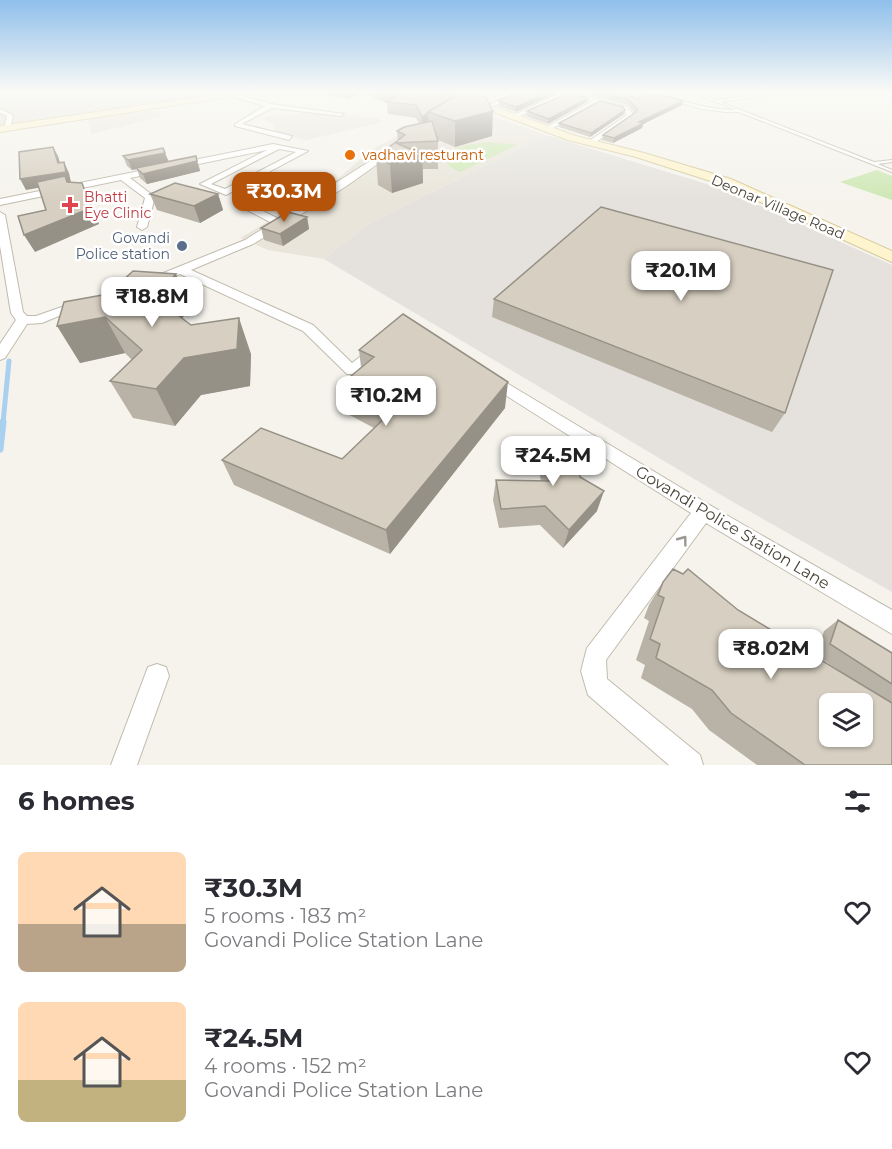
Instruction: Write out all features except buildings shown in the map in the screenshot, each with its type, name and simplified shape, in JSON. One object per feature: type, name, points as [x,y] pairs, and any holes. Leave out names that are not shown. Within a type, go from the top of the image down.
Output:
[{"type":"main road","name":"Deonar Village Road","points":[[543,128],[728,182],[892,257]]},
{"type":"street","points":[[248,128],[289,138]]},
{"type":"street","points":[[592,143],[613,128]]},
{"type":"street","points":[[0,202],[280,146],[304,151],[230,191],[221,192],[204,184],[280,146]]},
{"type":"street","points":[[137,285],[249,242],[342,185],[388,152],[402,150],[392,156],[393,161]]},
{"type":"street","points":[[239,153],[249,161]]},
{"type":"street","points":[[123,177],[150,197],[142,227]]},
{"type":"street","points":[[243,192],[244,205],[279,223]]},
{"type":"street","points":[[0,215],[3,249],[17,313],[23,320],[37,320],[92,300]]},
{"type":"street","points":[[181,270],[308,328],[352,371],[388,342]]},
{"type":"street","points":[[0,355],[23,320]]},
{"type":"street","name":"Govandi Police Station Lane","points":[[477,370],[704,511],[892,623]]},
{"type":"street","points":[[690,765],[597,686],[592,671],[596,656],[671,575],[704,511]]},
{"type":"street","points":[[124,765],[157,676]]},
{"type":"lane","points":[[782,128],[892,171]]},
{"type":"lane","points":[[873,164],[892,161]]},
{"type":"shaded area","points":[[90,128],[117,128],[91,134]]},
{"type":"shaded area","points":[[274,128],[359,128],[307,140],[276,134]]},
{"type":"shaded area","points":[[413,128],[525,128],[546,135],[369,224],[324,259],[268,250],[240,238],[334,182],[371,150]]},
{"type":"shaded area","points":[[546,135],[720,188],[892,265],[892,592],[733,502],[324,259],[369,224]]},
{"type":"green space","points":[[488,142],[517,145],[460,172],[450,167],[446,161],[446,155],[456,149]]},
{"type":"green space","points":[[877,170],[892,176],[892,200],[840,182]]},
{"type":"waterway","points":[[3,423],[9,361]]},
{"type":"waterway","points":[[0,449],[3,422]]},
{"type":"place","name":"vadhavi resturant","points":[[350,155]]},
{"type":"place","name":"Bhatti Eye Clinic","points":[[70,205]]},
{"type":"place","name":"Govandi Police station","points":[[182,246]]}]
